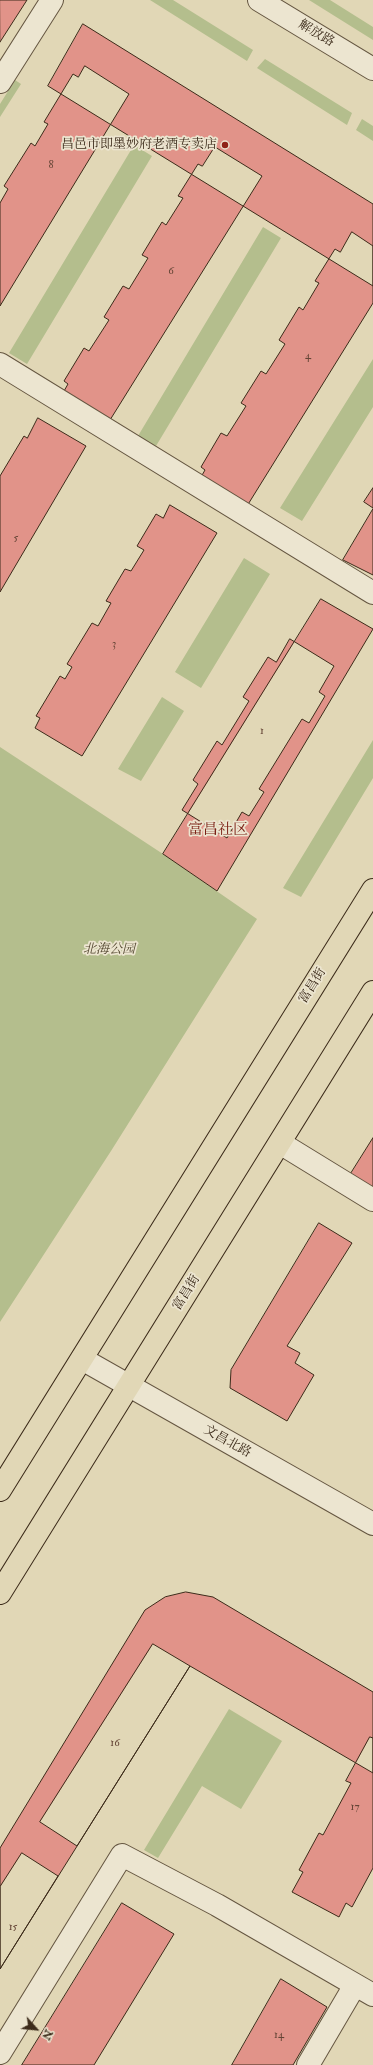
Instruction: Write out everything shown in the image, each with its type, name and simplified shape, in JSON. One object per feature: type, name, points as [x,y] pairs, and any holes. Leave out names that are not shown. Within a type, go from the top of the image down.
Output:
[{"type":"main road","name":"富昌街","points":[[0,1490],[373,890]]},
{"type":"main road","name":"富昌街","points":[[0,1593],[373,992]]},
{"type":"street","points":[[0,82],[52,0]]},
{"type":"street","name":"解放路","points":[[259,0],[373,69]]},
{"type":"street","points":[[0,364],[373,593]]},
{"type":"street","points":[[280,1143],[373,1200]]},
{"type":"street","name":"文昌北路","points":[[82,1359],[373,1524]]},
{"type":"street","points":[[0,2053],[122,1855],[217,1905],[364,1990],[308,2065]]},
{"type":"green space","points":[[150,0],[173,0],[253,50],[247,61]]},
{"type":"green space","points":[[309,0],[330,0],[373,27],[373,40]]},
{"type":"green space","points":[[265,59],[352,113],[347,125],[257,68]]},
{"type":"green space","points":[[15,80],[21,84],[0,117],[0,104]]},
{"type":"green space","points":[[362,119],[373,126],[373,141],[356,130]]},
{"type":"green space","points":[[134,145],[152,156],[27,364],[9,353]]},
{"type":"green space","points":[[263,227],[281,238],[156,446],[138,436]]},
{"type":"green space","points":[[373,359],[373,407],[302,521],[280,508]]},
{"type":"green space","points":[[244,558],[270,574],[201,688],[175,672]]},
{"type":"green space","points":[[162,697],[184,711],[141,781],[118,769]]},
{"type":"green space","points":[[373,740],[373,778],[301,897],[283,888]]},
{"type":"green space","name":"北海公园","points":[[0,747],[163,854],[257,919],[111,1151],[0,1322]]},
{"type":"green space","points":[[229,1709],[282,1741],[241,1809],[202,1786],[158,1858],[144,1850]]},
{"type":"building","points":[[0,0],[27,0],[0,42]]},
{"type":"building","points":[[83,24],[373,204],[373,286],[48,86]]},
{"type":"building","points":[[85,66],[129,94],[0,306],[0,203],[8,189],[4,186],[31,143],[35,146],[48,124],[44,122],[73,74],[78,77]]},
{"type":"building","points":[[215,147],[262,176],[110,420],[64,391],[68,384],[64,381],[84,348],[89,351],[109,320],[104,317],[123,286],[129,289],[148,258],[142,255],[162,222],[166,225],[183,198],[178,196],[198,164],[202,166]]},
{"type":"building","points":[[352,232],[373,246],[373,303],[247,506],[201,477],[205,470],[201,467],[221,433],[227,436],[246,406],[241,403],[261,371],[266,374],[285,344],[279,340],[299,307],[303,310],[319,283],[315,281],[335,249],[340,252]]},
{"type":"building","points":[[38,418],[86,446],[0,592],[0,476],[24,436],[27,438]]},
{"type":"building","points":[[373,488],[373,508],[364,502]]},
{"type":"building","points":[[170,505],[217,533],[82,756],[35,728],[40,718],[36,716],[60,676],[65,679],[72,667],[67,664],[92,623],[98,626],[111,603],[106,601],[125,569],[131,571],[144,550],[137,546],[156,514],[163,518]]},
{"type":"building","points":[[373,509],[373,575],[343,560]]},
{"type":"building","points":[[321,599],[373,629],[217,891],[163,854]]},
{"type":"building","points":[[290,639],[334,666],[319,692],[325,696],[309,723],[302,719],[259,789],[264,792],[249,816],[242,812],[227,838],[182,810],[198,784],[193,780],[217,741],[222,745],[249,701],[243,697],[268,657],[276,662]]},
{"type":"building","points":[[373,1138],[373,1189],[350,1175]]},
{"type":"building","points":[[319,1223],[352,1243],[287,1346],[300,1353],[295,1363],[314,1375],[287,1421],[230,1388],[231,1370]]},
{"type":"building","points":[[186,1592],[213,1597],[373,1692],[373,1773],[190,1666],[0,1969],[0,1848],[145,1610],[165,1597]]},
{"type":"building","points":[[153,1644],[190,1666],[77,1846],[40,1822]]},
{"type":"building","points":[[370,1737],[373,1738],[373,1868],[352,1907],[346,1903],[339,1917],[292,1892],[303,1872],[299,1870],[319,1833],[323,1835],[351,1783],[346,1781]]},
{"type":"building","points":[[22,1853],[58,1876],[0,1969],[0,1887]]},
{"type":"building","points":[[122,1903],[174,1934],[94,2065],[22,2065]]},
{"type":"building","points":[[281,1979],[327,2007],[293,2065],[232,2065]]},
{"type":"place","name":"昌邑市即墨妙府老酒专卖店","points":[[225,145]]},
{"type":"district","name":"富昌社区","points":[[218,831]]}]
